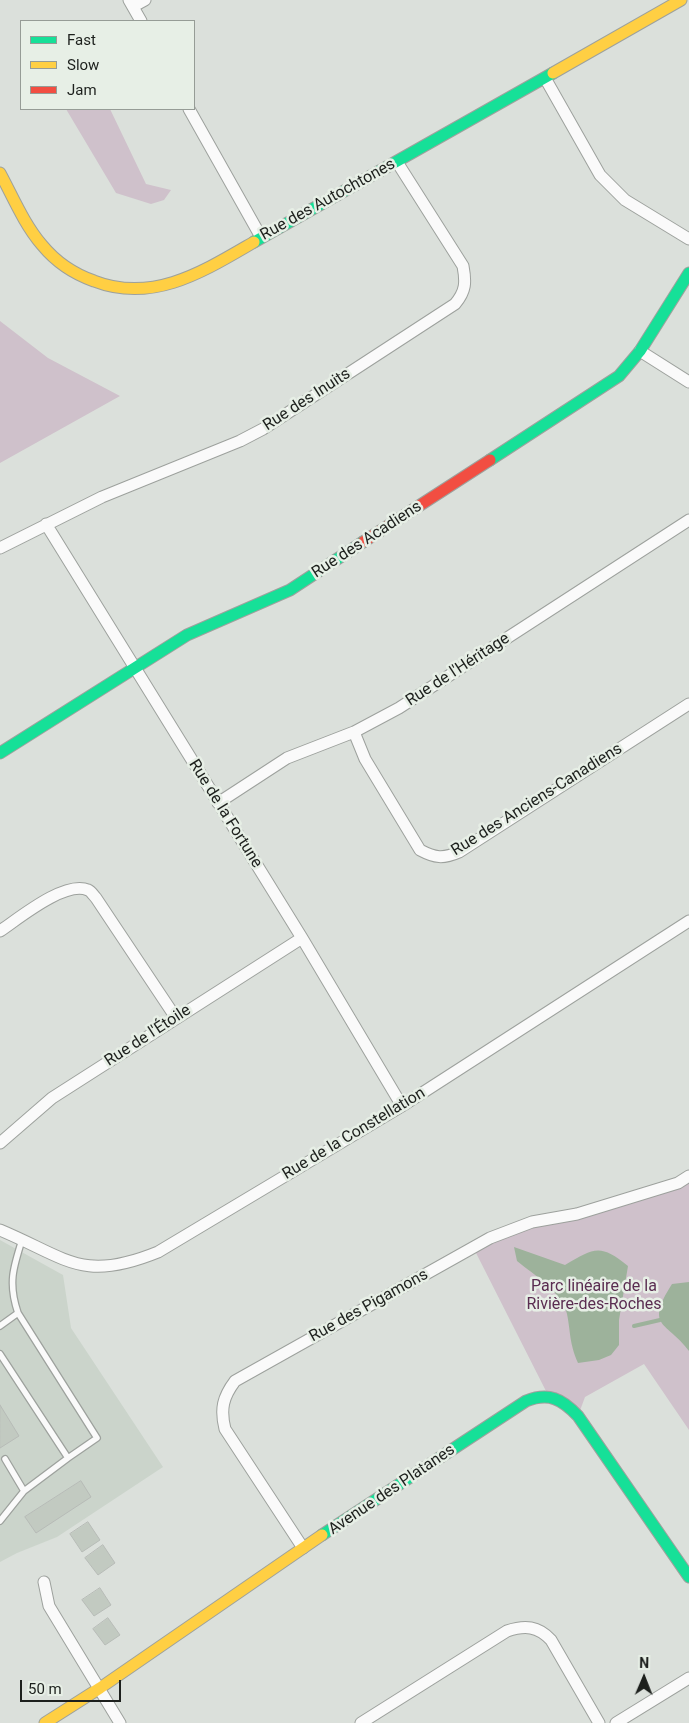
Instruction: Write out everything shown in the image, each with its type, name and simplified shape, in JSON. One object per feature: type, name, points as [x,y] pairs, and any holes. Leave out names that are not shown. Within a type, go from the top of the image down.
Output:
[{"type":"street","points":[[140,20],[131,3],[145,0]]},
{"type":"street","name":"Rue des Autochtones","points":[[0,173],[34,233],[50,254],[75,272],[98,283],[125,290],[158,288],[205,270],[260,237],[397,162],[681,0]]},
{"type":"street","points":[[545,78],[600,175],[625,200],[689,238]]},
{"type":"street","points":[[191,110],[260,237]]},
{"type":"street","name":"Rue des Inuits","points":[[0,548],[111,493],[240,441],[263,429],[455,304],[463,294],[466,280],[463,266],[397,162]]},
{"type":"street","name":"Rue des Acadiens","points":[[0,753],[186,635],[290,590],[619,376],[640,351],[689,273]]},
{"type":"street","points":[[640,351],[689,382]]},
{"type":"street","name":"Rue de l'Héritage","points":[[218,803],[286,758],[354,732],[399,708],[689,520]]},
{"type":"street","name":"Rue de la Fortune","points":[[46,524],[302,938],[402,1106]]},
{"type":"street","name":"Rue des Anciens-Canadiens","points":[[354,732],[365,759],[420,850],[433,857],[446,858],[459,852],[689,704]]},
{"type":"street","points":[[0,931],[61,892],[76,889],[88,890],[96,898],[176,1018]]},
{"type":"street","name":"Rue de la Constellation","points":[[0,1230],[46,1253],[78,1265],[104,1268],[130,1264],[158,1252],[402,1106],[689,922]]},
{"type":"street","name":"Rue de l'Étoile","points":[[0,1142],[52,1098],[302,938]]},
{"type":"street","name":"Rue des Pigamons","points":[[303,1548],[225,1429],[222,1418],[225,1396],[235,1381],[490,1238],[532,1222],[578,1214],[678,1183],[689,1176]]},
{"type":"street","name":"Avenue des Platanes","points":[[45,1723],[100,1688],[303,1548],[526,1401],[539,1395],[559,1398],[578,1416],[689,1577]]},
{"type":"street","points":[[44,1582],[49,1606],[120,1723]]},
{"type":"street","points":[[361,1723],[507,1632],[520,1627],[533,1628],[543,1632],[551,1640],[599,1723]]},
{"type":"street","points":[[616,1723],[689,1678]]},
{"type":"lane","points":[[0,1521],[24,1491],[98,1438],[18,1313],[12,1296],[12,1272],[22,1240]]},
{"type":"lane","points":[[0,1326],[18,1313]]},
{"type":"lane","points":[[0,1354],[68,1458]]},
{"type":"lane","points":[[5,1459],[24,1491]]},
{"type":"shaded area","points":[[0,1240],[63,1275],[71,1328],[163,1467],[57,1537],[0,1562]]},
{"type":"shaded area","points":[[514,1247],[565,1265],[590,1252],[603,1251],[628,1266],[619,1320],[619,1345],[611,1355],[599,1360],[578,1363],[564,1306],[554,1291],[517,1261]]},
{"type":"shaded area","points":[[689,1282],[689,1351],[662,1323],[659,1317],[664,1298],[672,1284]]},
{"type":"green space","points":[[67,110],[110,110],[146,184],[171,190],[164,200],[151,204],[116,193]]},
{"type":"green space","points":[[0,321],[48,358],[120,396],[0,463]]},
{"type":"green space","name":"Parc linéaire de la Rivière-des-Roches","points":[[689,1176],[689,1430],[644,1364],[585,1397],[578,1416],[548,1395],[473,1247]]},
{"type":"building","points":[[0,1405],[19,1436],[0,1448]]},
{"type":"building","points":[[81,1481],[91,1497],[36,1533],[25,1517]]},
{"type":"building","points":[[88,1522],[100,1540],[82,1552],[70,1534]]},
{"type":"building","points":[[103,1545],[115,1563],[98,1575],[85,1558]]},
{"type":"building","points":[[100,1588],[111,1605],[94,1616],[82,1600]]},
{"type":"building","points":[[108,1618],[120,1635],[105,1645],[93,1629]]},
{"type":"waterway","points":[[634,1326],[660,1320]]},
{"type":"traffic: fast","points":[[254,242],[553,73]]},
{"type":"traffic: fast","points":[[490,460],[619,376],[640,351],[689,273]]},
{"type":"traffic: fast","points":[[0,753],[187,635],[290,590],[363,542]]},
{"type":"traffic: fast","points":[[322,1535],[526,1401],[534,1398],[548,1397],[561,1401],[578,1416],[689,1577]]},
{"type":"traffic: slow","points":[[553,73],[681,0]]},
{"type":"traffic: slow","points":[[0,173],[24,219],[47,251],[59,262],[79,275],[116,287],[137,289],[177,281],[216,264],[254,242]]},
{"type":"traffic: slow","points":[[45,1723],[100,1688],[322,1535]]},
{"type":"traffic: jam","points":[[363,542],[490,460]]}]
